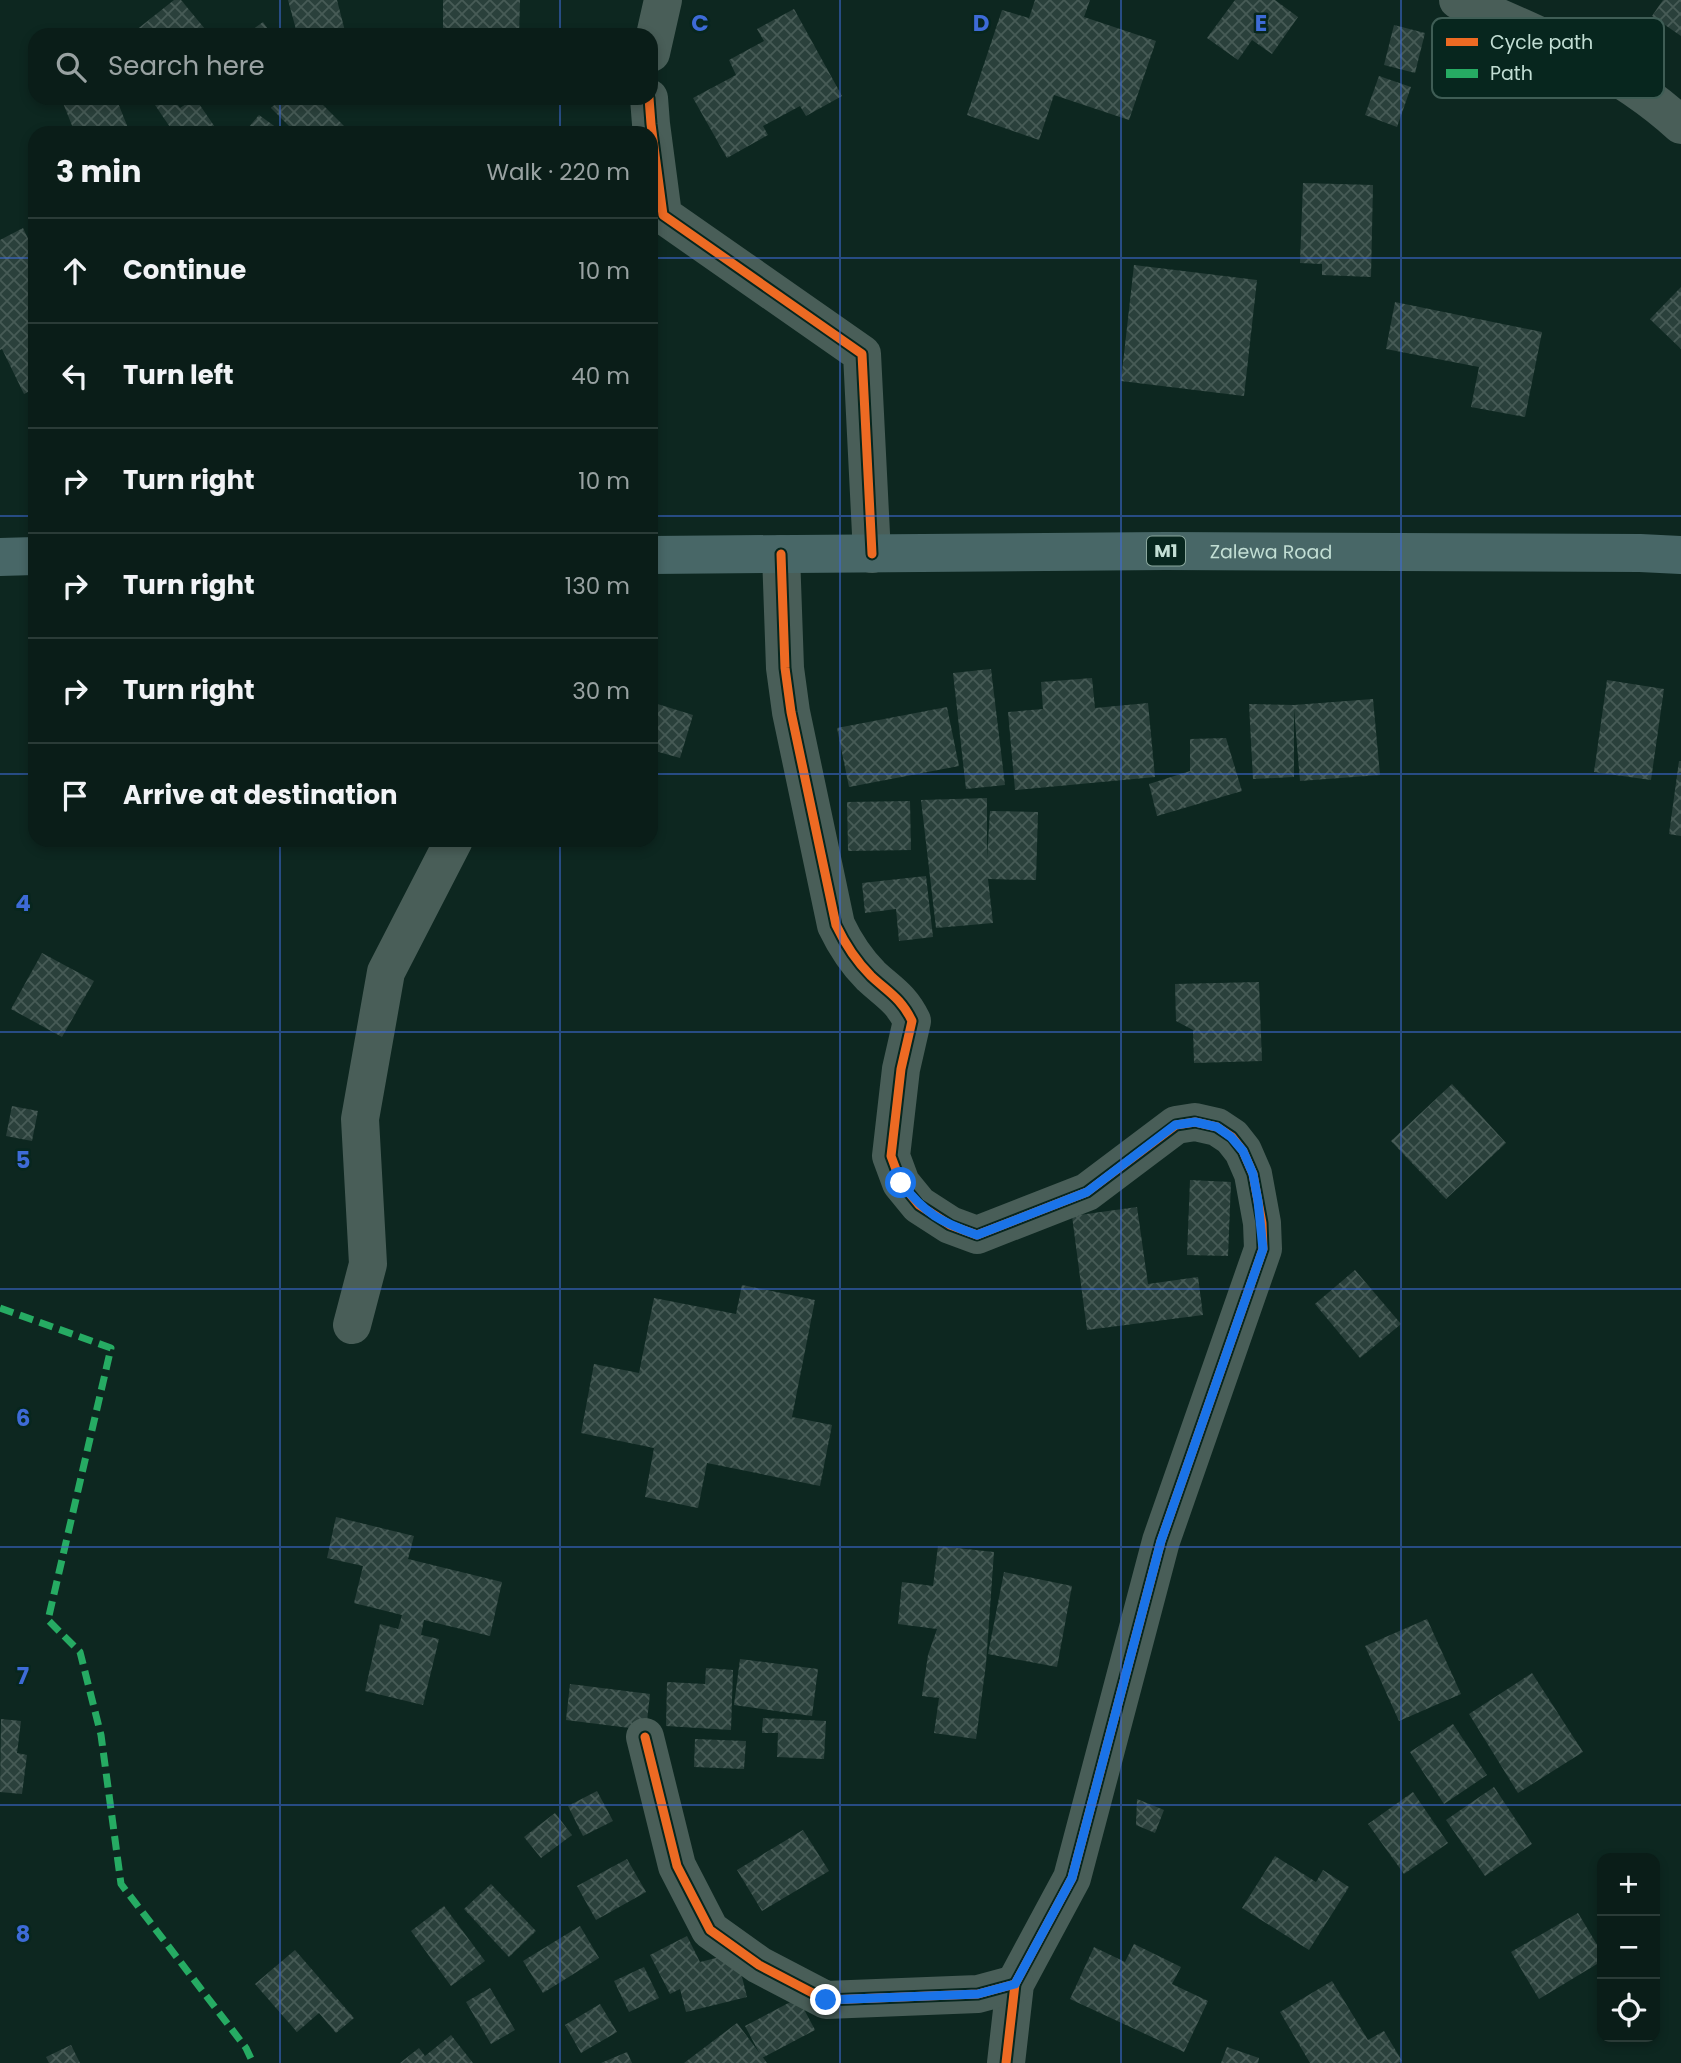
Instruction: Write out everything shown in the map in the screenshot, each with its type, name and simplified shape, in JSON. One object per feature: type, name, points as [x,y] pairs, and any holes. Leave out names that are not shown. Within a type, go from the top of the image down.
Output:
[{"type":"highway","name":"Zalewa Road","points":[[658,555],[1193,551],[1626,552],[1681,555]]},
{"type":"highway","points":[[0,556],[28,556]]},
{"type":"street","points":[[657,28],[663,0]]},
{"type":"street","points":[[1458,0],[1500,18]]},
{"type":"street","points":[[1647,98],[1681,125]]},
{"type":"street","points":[[650,105],[652,126]]},
{"type":"street","points":[[658,173],[663,215],[862,354],[872,554]]},
{"type":"street","points":[[781,554],[785,668],[791,712],[836,925],[859,962],[900,1000],[912,1021],[901,1069],[891,1156],[901,1183],[919,1205],[934,1217],[977,1235],[1087,1192],[1175,1125],[1195,1122],[1217,1127],[1231,1137],[1243,1151],[1253,1174],[1258,1201],[1263,1249],[1161,1541],[1072,1878],[1015,1984],[1006,2063]]},
{"type":"street","points":[[352,1325],[368,1264],[359,1119],[386,972],[450,847]]},
{"type":"street","points":[[645,1737],[677,1866],[710,1930],[759,1965],[826,2000],[978,1994],[1015,1984]]},
{"type":"building","points":[[174,0],[181,0],[204,28],[139,28]]},
{"type":"building","points":[[288,0],[337,0],[344,28],[296,28]]},
{"type":"building","points":[[443,0],[520,0],[519,28],[443,28]]},
{"type":"building","points":[[1035,0],[1090,0],[1084,17],[1156,41],[1129,120],[1054,95],[1039,140],[967,115],[1002,10],[1029,18]]},
{"type":"building","points":[[1235,0],[1275,0],[1298,17],[1272,54],[1252,40],[1238,60],[1207,38]]},
{"type":"building","points":[[1663,0],[1681,0],[1681,36],[1664,24],[1664,18],[1652,16]]},
{"type":"building","points":[[794,9],[842,96],[806,116],[800,106],[763,126],[768,135],[727,158],[693,98],[736,75],[729,60],[764,41],[757,29]]},
{"type":"building","points":[[263,22],[267,28],[255,28]]},
{"type":"building","points":[[1394,25],[1425,33],[1415,73],[1384,65]]},
{"type":"building","points":[[1379,76],[1411,87],[1397,127],[1365,115]]},
{"type":"building","points":[[64,105],[119,105],[127,126],[72,126]]},
{"type":"building","points":[[155,105],[178,105],[180,108],[184,105],[200,105],[214,126],[169,126]]},
{"type":"building","points":[[274,105],[323,105],[344,126],[289,126],[271,108]]},
{"type":"building","points":[[259,115],[274,126],[250,126]]},
{"type":"building","points":[[1303,183],[1373,185],[1371,277],[1322,275],[1322,264],[1300,263]]},
{"type":"building","points":[[23,228],[28,238],[28,392],[24,394],[2,349],[0,350],[0,240]]},
{"type":"building","points":[[1134,265],[1257,280],[1244,396],[1121,381]]},
{"type":"building","points":[[1681,287],[1681,349],[1650,319]]},
{"type":"building","points":[[1395,302],[1542,332],[1525,417],[1471,407],[1479,367],[1386,349]]},
{"type":"building","points":[[991,669],[1005,785],[966,789],[953,673]]},
{"type":"building","points":[[1092,678],[1095,708],[1148,703],[1155,777],[1015,790],[1008,712],[1043,709],[1041,682]]},
{"type":"building","points":[[1607,680],[1664,689],[1651,780],[1594,772]]},
{"type":"building","points":[[1373,699],[1380,775],[1300,781],[1294,709],[1294,777],[1253,779],[1249,704],[1294,705]]},
{"type":"building","points":[[658,704],[693,715],[680,758],[658,752]]},
{"type":"building","points":[[947,707],[959,766],[849,787],[837,728]]},
{"type":"building","points":[[1226,738],[1242,791],[1157,816],[1149,784],[1190,771],[1190,739]]},
{"type":"building","points":[[1681,761],[1681,836],[1669,834]]},
{"type":"building","points":[[987,798],[987,858],[990,811],[1038,812],[1036,880],[988,879],[993,923],[936,928],[921,800]]},
{"type":"building","points":[[910,801],[911,850],[848,851],[847,802]]},
{"type":"building","points":[[926,876],[933,937],[899,941],[896,909],[865,913],[862,883]]},
{"type":"building","points":[[42,953],[94,981],[62,1037],[11,1009]]},
{"type":"building","points":[[1259,982],[1262,1061],[1194,1063],[1193,1030],[1176,1021],[1175,984]]},
{"type":"building","points":[[1452,1084],[1506,1143],[1446,1199],[1391,1141]]},
{"type":"building","points":[[12,1106],[38,1111],[32,1141],[6,1136]]},
{"type":"building","points":[[1190,1180],[1231,1182],[1228,1256],[1187,1255]]},
{"type":"building","points":[[1137,1207],[1148,1284],[1198,1277],[1203,1315],[1087,1330],[1072,1216]]},
{"type":"building","points":[[1355,1270],[1401,1324],[1360,1358],[1315,1304]]},
{"type":"building","points":[[742,1285],[815,1300],[792,1417],[832,1425],[820,1486],[707,1463],[698,1508],[645,1497],[654,1448],[581,1433],[594,1364],[639,1373],[654,1298],[736,1314]]},
{"type":"building","points":[[336,1517],[414,1536],[408,1559],[502,1582],[490,1636],[424,1620],[421,1635],[439,1639],[423,1705],[365,1691],[380,1624],[398,1629],[402,1615],[354,1603],[363,1566],[327,1558]]},
{"type":"building","points":[[938,1546],[994,1552],[986,1664],[976,1739],[934,1733],[939,1698],[922,1696],[928,1655],[937,1629],[898,1624],[902,1582],[933,1586]]},
{"type":"building","points":[[1004,1572],[1072,1586],[1057,1667],[988,1654]]},
{"type":"building","points":[[1427,1619],[1461,1694],[1399,1721],[1365,1646]]},
{"type":"building","points":[[740,1659],[818,1669],[812,1716],[734,1705]]},
{"type":"building","points":[[706,1668],[733,1670],[731,1730],[666,1726],[667,1682],[705,1684]]},
{"type":"building","points":[[1532,1673],[1583,1752],[1518,1793],[1469,1714]]},
{"type":"building","points":[[570,1684],[650,1694],[646,1730],[566,1720]]},
{"type":"building","points":[[763,1718],[826,1721],[824,1759],[777,1757],[778,1733],[762,1733]]},
{"type":"building","points":[[1,1719],[21,1721],[17,1753],[27,1755],[22,1794],[0,1792]]},
{"type":"building","points":[[1453,1724],[1487,1775],[1444,1804],[1410,1752]]},
{"type":"building","points":[[695,1739],[746,1741],[744,1769],[694,1767]]},
{"type":"building","points":[[1494,1787],[1532,1844],[1485,1876],[1446,1820]]},
{"type":"building","points":[[597,1791],[613,1821],[583,1836],[568,1806]]},
{"type":"building","points":[[1413,1792],[1448,1843],[1404,1874],[1368,1824]]},
{"type":"building","points":[[1137,1799],[1164,1810],[1155,1833],[1136,1825]]},
{"type":"building","points":[[555,1813],[572,1835],[541,1858],[524,1837]]},
{"type":"building","points":[[803,1830],[829,1871],[762,1911],[737,1870]]},
{"type":"building","points":[[1275,1856],[1316,1882],[1323,1870],[1349,1887],[1309,1950],[1242,1908]]},
{"type":"building","points":[[627,1859],[646,1892],[596,1920],[577,1886]]},
{"type":"building","points":[[491,1884],[536,1931],[509,1957],[464,1909]]},
{"type":"building","points":[[444,1906],[485,1961],[451,1986],[411,1931]]},
{"type":"building","points":[[1578,1913],[1597,1945],[1597,1964],[1539,1999],[1511,1952]]},
{"type":"building","points":[[580,1926],[599,1958],[543,1993],[523,1961]]},
{"type":"building","points":[[687,1936],[700,1962],[736,1953],[747,1997],[686,2012],[680,1989],[670,1994],[650,1955]]},
{"type":"building","points":[[1134,1944],[1181,1967],[1172,1984],[1208,2001],[1184,2052],[1070,1999],[1094,1947],[1125,1962]]},
{"type":"building","points":[[295,1950],[354,2018],[336,2033],[319,2013],[297,2032],[255,1984]]},
{"type":"building","points":[[644,1967],[659,1998],[629,2012],[614,1981]]},
{"type":"building","points":[[1332,1981],[1368,2040],[1384,2031],[1402,2061],[1310,2063],[1280,2012]]},
{"type":"building","points":[[490,1988],[515,2030],[491,2044],[466,2002]]},
{"type":"building","points":[[798,1998],[815,2030],[762,2058],[745,2026]]},
{"type":"building","points":[[600,2004],[617,2032],[581,2053],[565,2025]]},
{"type":"building","points":[[737,2023],[767,2063],[684,2063]]},
{"type":"building","points":[[451,2035],[473,2063],[400,2063],[419,2048],[425,2056]]},
{"type":"building","points":[[71,2045],[80,2063],[49,2063],[46,2057]]},
{"type":"building","points":[[1227,2047],[1259,2058],[1258,2063],[1221,2063]]},
{"type":"building","points":[[627,2052],[632,2063],[601,2063]]},
{"type":"marked path","points":[[0,1308],[111,1348],[48,1620],[80,1652],[101,1735],[121,1884],[246,2048],[253,2063]]},
{"type":"cycle path","points":[[650,105],[651,126]]},
{"type":"cycle path","points":[[658,177],[663,215],[862,354],[872,554]]},
{"type":"cycle path","points":[[781,554],[785,668],[791,712],[836,925],[860,964],[899,1001],[912,1021],[901,1069],[891,1156],[901,1183],[919,1205],[950,1225],[977,1235],[1087,1192],[1176,1125],[1195,1122],[1217,1127],[1232,1137],[1243,1151],[1253,1174],[1262,1223],[1263,1249],[1161,1541],[1072,1878],[1015,1984],[1006,2063]]},
{"type":"cycle path","points":[[645,1737],[677,1866],[710,1930],[759,1965],[826,2000],[978,1994],[1015,1984]]},
{"type":"route","points":[[826,2000],[978,1994],[1015,1984],[1072,1878],[1161,1541],[1263,1249],[1262,1223],[1253,1174],[1243,1151],[1231,1137],[1217,1127],[1195,1122],[1175,1125],[1087,1192],[977,1235],[950,1226],[934,1217],[919,1205],[901,1183]]}]
